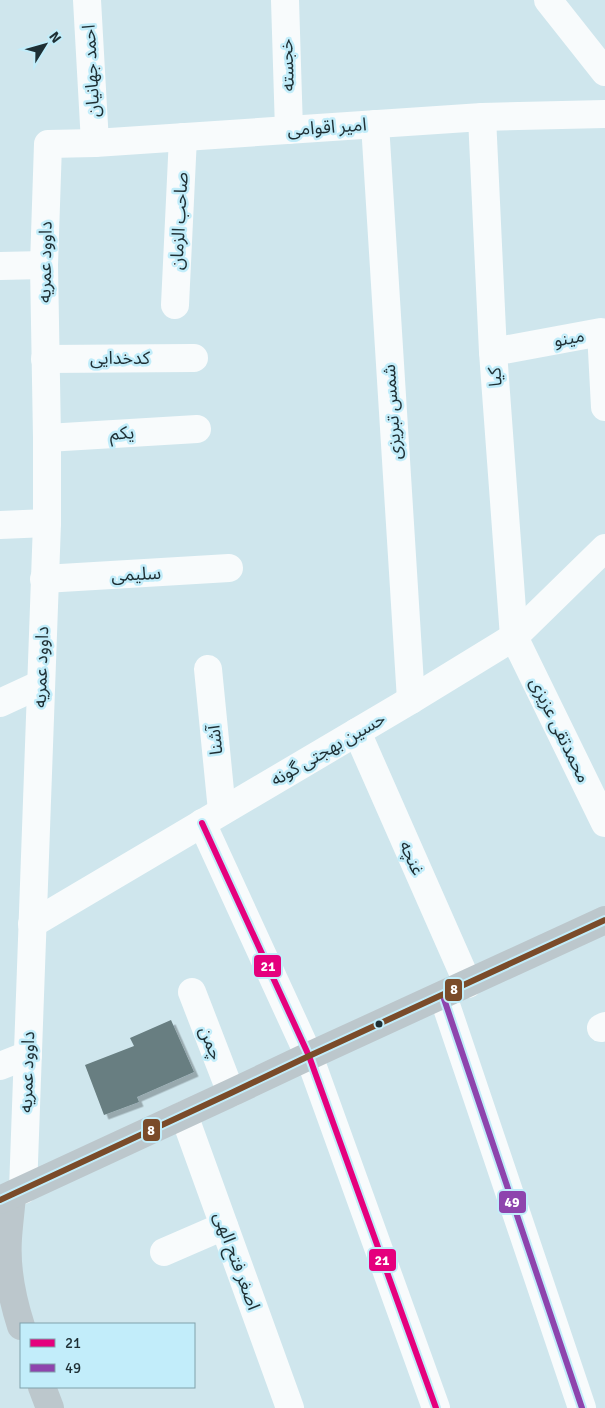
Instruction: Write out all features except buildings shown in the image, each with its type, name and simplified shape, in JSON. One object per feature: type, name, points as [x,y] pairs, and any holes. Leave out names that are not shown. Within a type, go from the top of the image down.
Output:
[{"type":"main road","points":[[20,1323],[11,1288],[8,1261],[12,1195],[605,920]]},
{"type":"main road","points":[[42,1388],[50,1408]]},
{"type":"street","name":"احمد جهانیان","points":[[87,0],[95,143]]},
{"type":"street","name":"خجسته","points":[[285,0],[289,130]]},
{"type":"street","points":[[548,0],[605,72]]},
{"type":"street","name":"امیر اقوامی","points":[[48,144],[95,143],[482,117],[605,115]]},
{"type":"street","name":"کیا","points":[[482,117],[493,352],[514,637]]},
{"type":"street","name":"شمس تبریزی","points":[[375,124],[411,700]]},
{"type":"street","name":"صاحب الزمان","points":[[175,305],[183,137]]},
{"type":"street","name":"داوود عمریه","points":[[12,1195],[28,1055],[47,522],[44,266],[48,144]]},
{"type":"street","points":[[0,266],[44,266]]},
{"type":"street","name":"مینو","points":[[493,352],[600,332],[605,407]]},
{"type":"street","name":"کدخدایی","points":[[45,359],[194,358]]},
{"type":"street","name":"یکم","points":[[47,438],[196,429]]},
{"type":"street","points":[[0,524],[47,522]]},
{"type":"street","name":"حسین بهجتی گونه","points":[[32,924],[514,637],[605,548]]},
{"type":"street","name":"سلیمی","points":[[44,579],[228,568]]},
{"type":"street","name":"محمدتقی عزیزی","points":[[514,637],[605,823]]},
{"type":"street","name":"آشنا","points":[[208,669],[212,817],[309,1056],[436,1408]]},
{"type":"street","points":[[0,703],[41,684]]},
{"type":"street","name":"غنچه","points":[[357,732],[468,984]]},
{"type":"street","name":"چمن","points":[[192,992],[231,1093]]},
{"type":"street","points":[[442,996],[582,1408]]},
{"type":"street","points":[[0,1066],[28,1055]]},
{"type":"street","name":"اصغر فتح الهی","points":[[184,1115],[290,1408]]},
{"type":"street","points":[[164,1252],[224,1226]]},
{"type":"transit line","name":"21","points":[[202,823],[309,1056],[436,1408]]},
{"type":"transit line","name":"8","points":[[0,1200],[605,920]]},
{"type":"transit line","name":"49","points":[[443,996],[582,1408]]}]
